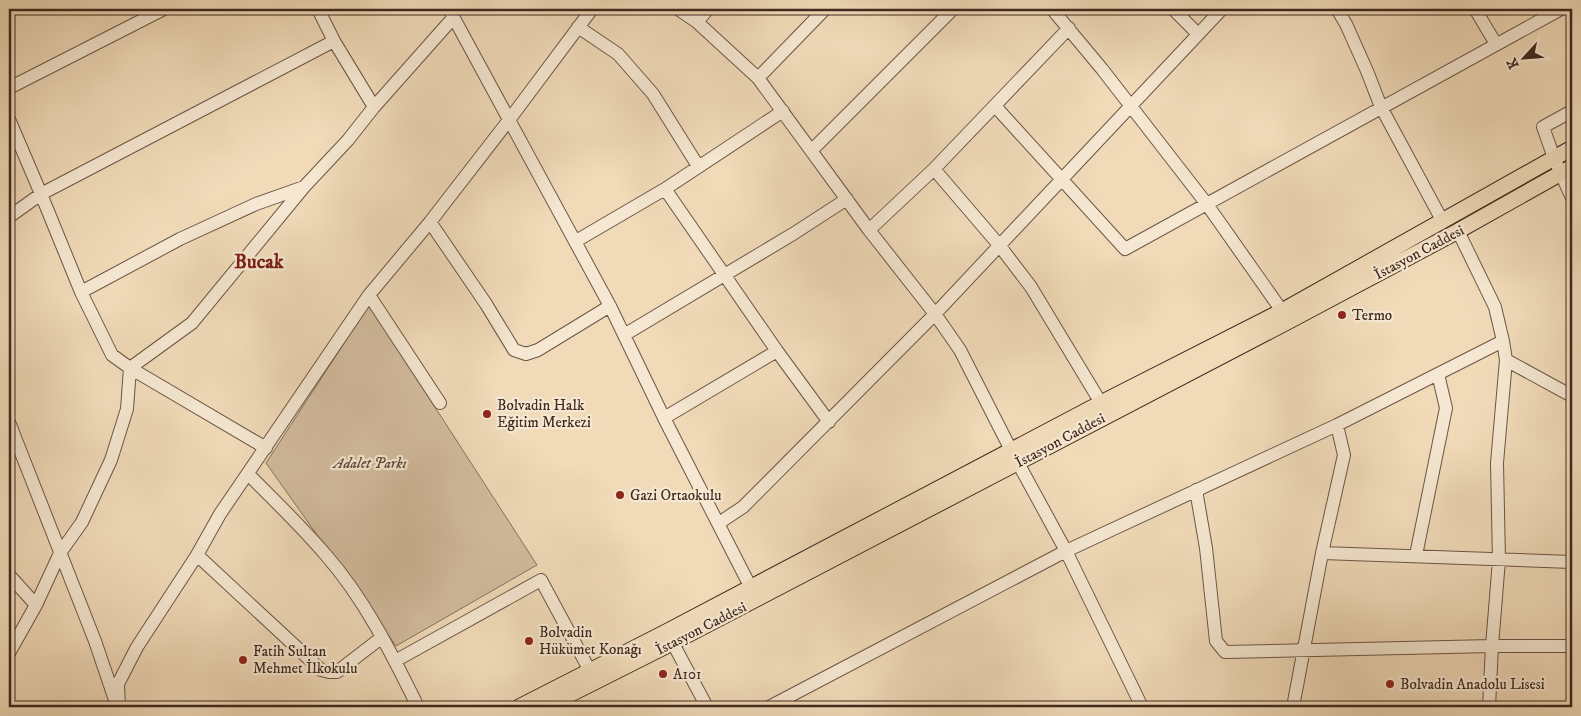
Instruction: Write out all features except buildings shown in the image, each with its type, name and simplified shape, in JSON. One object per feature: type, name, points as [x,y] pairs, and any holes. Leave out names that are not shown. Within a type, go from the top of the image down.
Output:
[{"type":"main road","points":[[519,707],[590,671],[669,638],[750,586],[1015,456],[1101,403],[1282,311],[1572,148]]},
{"type":"main road","name":"İstasyon Caddesi","points":[[545,707],[669,638],[1015,456],[1458,231],[1567,170]]},
{"type":"street","points":[[9,88],[164,9]]},
{"type":"street","points":[[318,9],[334,40],[374,106]]},
{"type":"street","points":[[118,707],[118,684],[138,647],[197,555],[220,514],[369,296],[430,222],[592,9]]},
{"type":"street","points":[[678,9],[697,22],[758,78],[869,230],[935,314],[960,350],[1066,551],[1141,707]]},
{"type":"street","points":[[697,22],[708,9]]},
{"type":"street","points":[[758,78],[825,9]]},
{"type":"street","points":[[812,150],[952,9]]},
{"type":"street","points":[[1052,9],[1069,28],[1206,203],[1282,311]]},
{"type":"street","points":[[1173,9],[1198,34]]},
{"type":"street","points":[[719,523],[743,507],[935,314],[1222,9]]},
{"type":"street","points":[[1337,9],[1346,24],[1381,107],[1443,222]]},
{"type":"street","points":[[1475,9],[1496,44]]},
{"type":"street","points":[[995,106],[1060,180],[1125,249],[1561,9]]},
{"type":"street","points":[[9,653],[36,604],[60,553],[82,522],[110,460],[127,409],[130,368],[192,323],[304,188],[348,140],[451,13],[610,306],[664,418],[750,586]]},
{"type":"street","points":[[578,27],[618,54],[628,65],[653,94],[698,166]]},
{"type":"street","points":[[869,230],[934,169],[1069,28]]},
{"type":"street","points":[[9,217],[42,194],[334,40]]},
{"type":"street","points":[[1572,111],[1543,127],[1554,158],[1567,170],[1572,198]]},
{"type":"street","points":[[576,241],[665,189],[783,112]]},
{"type":"street","points":[[9,119],[42,194],[81,292],[112,355],[130,368],[266,448]]},
{"type":"street","points":[[934,169],[999,245],[1031,287],[1101,403]]},
{"type":"street","points":[[81,292],[180,239],[256,204],[304,188]]},
{"type":"street","points":[[665,189],[777,351],[829,422]]},
{"type":"street","points":[[624,335],[793,234],[847,199]]},
{"type":"street","points":[[430,222],[486,304],[514,350],[526,354],[538,350],[610,306]]},
{"type":"street","points":[[1458,231],[1495,307],[1506,360],[1497,463],[1499,560],[1489,707]]},
{"type":"street","points":[[369,296],[440,403]]},
{"type":"street","points":[[769,707],[1066,551],[1337,425],[1503,341]]},
{"type":"street","points":[[664,418],[777,351]]},
{"type":"street","points":[[1506,360],[1572,396]]},
{"type":"street","points":[[1416,556],[1446,408],[1438,374]]},
{"type":"street","points":[[9,422],[95,641],[118,707]]},
{"type":"street","points":[[1293,707],[1322,553],[1344,455],[1337,425]]},
{"type":"street","points":[[248,474],[327,555],[382,638],[418,707]]},
{"type":"street","points":[[1196,490],[1206,548],[1216,642],[1225,652],[1572,646]]},
{"type":"street","points":[[1322,553],[1572,562]]},
{"type":"street","points":[[197,555],[321,670],[337,672],[382,638]]},
{"type":"street","points":[[9,575],[36,604]]},
{"type":"street","points":[[395,661],[540,580],[590,671]]},
{"type":"street","points":[[669,638],[707,707]]},
{"type":"street","points":[[95,641],[130,707]]},
{"type":"green space","name":"Adalet Parkı","points":[[369,305],[537,565],[396,646],[266,463]]},
{"type":"place","name":"Termo","points":[[1342,315]]},
{"type":"place","name":"Bolvadin Halk Eğitim Merkezi","points":[[487,414]]},
{"type":"place","name":"Gazi Ortaokulu","points":[[620,495]]},
{"type":"place","name":"Bolvadin Hükümet Konağı","points":[[529,641]]},
{"type":"place","name":"Fatih Sultan Mehmet İlkokulu","points":[[243,660]]},
{"type":"place","name":"A101","points":[[663,674]]},
{"type":"place","name":"Bolvadin Anadolu Lisesi","points":[[1390,684]]},
{"type":"district","name":"Bucak","points":[[259,261]]}]
